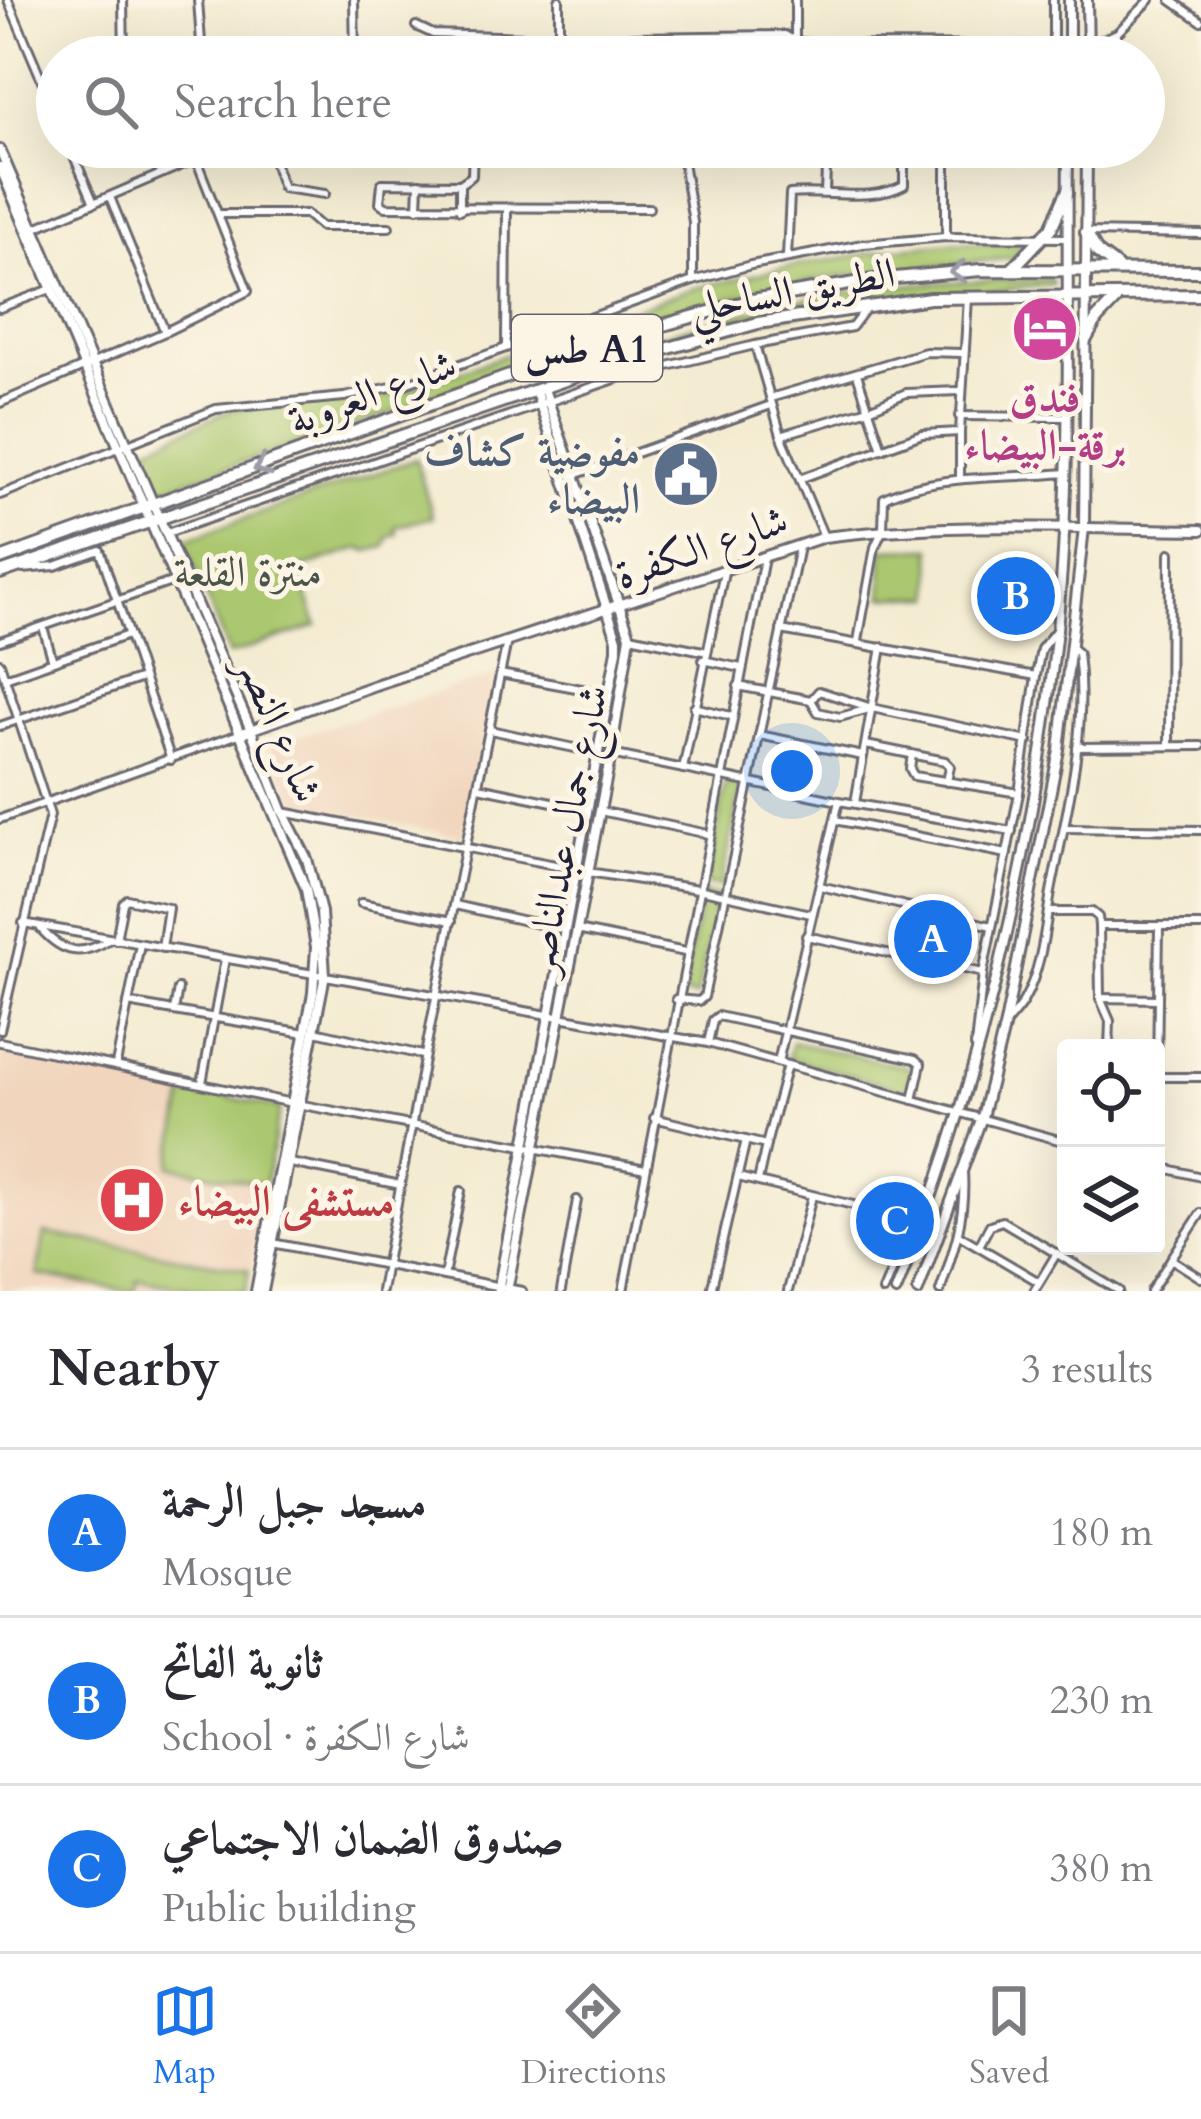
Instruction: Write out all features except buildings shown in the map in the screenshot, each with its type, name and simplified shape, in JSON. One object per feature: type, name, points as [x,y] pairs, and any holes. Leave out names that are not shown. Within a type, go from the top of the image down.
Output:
[{"type":"highway","points":[[1012,269],[1043,238],[1067,192]]},
{"type":"highway","points":[[1086,232],[1106,260],[1126,271]]},
{"type":"highway","name":"شارع العروبة","points":[[0,559],[569,354],[752,301],[891,278],[1012,269],[1201,271]]},
{"type":"highway","name":"الطريق الساحلي","points":[[0,573],[159,528],[542,396],[576,376],[758,323],[968,297],[1201,295]]},
{"type":"highway","points":[[1086,339],[1097,319],[1119,297]]},
{"type":"highway","points":[[1031,299],[1049,309],[1069,334]]},
{"type":"highway","points":[[569,354],[576,376]]},
{"type":"highway","points":[[532,368],[542,396]]},
{"type":"street","points":[[8,0],[36,66]]},
{"type":"street","points":[[123,0],[124,36]]},
{"type":"street","points":[[198,0],[201,36]]},
{"type":"street","points":[[354,0],[355,36]]},
{"type":"street","points":[[559,0],[560,36]]},
{"type":"street","points":[[795,0],[795,36]]},
{"type":"street","points":[[1052,36],[1053,0]]},
{"type":"street","points":[[1069,0],[1069,36]]},
{"type":"street","points":[[1087,0],[1088,36]]},
{"type":"street","points":[[1112,36],[1150,0]]},
{"type":"street","points":[[1171,0],[1201,21]]},
{"type":"street","points":[[416,26],[433,34],[496,36]]},
{"type":"street","points":[[672,36],[788,36]]},
{"type":"street","name":"شارع النصر","points":[[0,150],[120,445],[307,859],[321,912],[320,975],[259,1291]]},
{"type":"street","name":"شارع النصر","points":[[0,167],[88,364]]},
{"type":"street","points":[[79,168],[94,203]]},
{"type":"street","points":[[33,229],[176,168]]},
{"type":"street","points":[[0,403],[247,293],[249,287],[200,168]]},
{"type":"street","points":[[276,168],[283,188],[325,194]]},
{"type":"street","points":[[472,168],[472,176],[460,184],[385,182],[380,186],[382,205],[507,211],[650,208]]},
{"type":"street","points":[[684,168],[693,222],[693,280]]},
{"type":"street","points":[[825,193],[826,168]]},
{"type":"street","points":[[788,258],[787,198],[794,193],[875,194],[899,189],[904,185],[904,168]]},
{"type":"street","points":[[946,168],[946,237]]},
{"type":"street","points":[[896,1291],[973,1074],[1008,929],[1038,768],[1057,630],[1063,528],[1068,168]]},
{"type":"street","points":[[919,1291],[982,1117],[1047,821],[1084,528],[1087,168]]},
{"type":"street","points":[[418,208],[419,183]]},
{"type":"street","points":[[460,184],[460,209]]},
{"type":"street","points":[[110,197],[165,332]]},
{"type":"street","points":[[506,345],[507,211]]},
{"type":"street","points":[[219,214],[306,214],[321,227],[389,227]]},
{"type":"street","points":[[1086,232],[1201,233]]},
{"type":"street","points":[[0,495],[233,405],[344,397],[405,384],[693,280],[863,244],[946,237],[1065,238]]},
{"type":"street","points":[[0,308],[51,289]]},
{"type":"street","points":[[960,478],[960,391],[968,297]]},
{"type":"street","points":[[554,1018],[565,930],[617,640],[542,396],[755,345],[853,327],[867,306]]},
{"type":"street","points":[[755,345],[781,435],[824,537]]},
{"type":"street","points":[[574,475],[771,402],[926,352],[963,353]]},
{"type":"street","points":[[857,374],[882,448]]},
{"type":"street","points":[[781,435],[916,391],[960,391]]},
{"type":"street","name":"شارع جمال عبدالناصر","points":[[502,1289],[554,1018],[577,930],[630,636],[542,396]]},
{"type":"street","points":[[959,416],[1066,416]]},
{"type":"street","points":[[802,478],[922,434],[960,433]]},
{"type":"street","points":[[858,641],[875,547],[883,529],[882,504],[888,495],[960,478],[1005,480],[1065,473]]},
{"type":"street","name":"شارع النصر","points":[[159,528],[239,734],[307,889],[320,975]]},
{"type":"street","name":"شارع الكفرة","points":[[239,734],[824,537],[883,529],[1201,530]]},
{"type":"street","points":[[676,999],[699,1001],[704,997],[800,543]]},
{"type":"street","points":[[17,567],[35,570],[100,550],[171,760]]},
{"type":"street","points":[[1169,554],[1169,746]]},
{"type":"street","points":[[623,1291],[765,555]]},
{"type":"street","points":[[683,769],[724,572]]},
{"type":"street","points":[[0,641],[177,580]]},
{"type":"street","points":[[43,627],[52,659]]},
{"type":"street","points":[[781,630],[1036,676]]},
{"type":"street","points":[[973,1074],[983,973],[1019,793],[1041,649],[1057,630]]},
{"type":"street","points":[[5,678],[128,635]]},
{"type":"street","points":[[630,636],[742,668]]},
{"type":"street","points":[[381,1291],[414,1126],[422,1055],[507,641]]},
{"type":"street","points":[[855,804],[882,647]]},
{"type":"street","points":[[1005,1024],[1030,986],[1064,828],[1077,747],[1080,664],[1072,648]]},
{"type":"street","points":[[0,663],[50,815],[0,1030]]},
{"type":"street","points":[[500,674],[609,694]]},
{"type":"street","points":[[0,726],[142,678]]},
{"type":"street","points":[[738,686],[811,700]]},
{"type":"street","points":[[811,700],[819,691],[872,708],[1028,741]]},
{"type":"street","points":[[811,700],[818,712],[840,717],[872,708]]},
{"type":"street","points":[[694,707],[732,716]]},
{"type":"street","points":[[490,730],[598,753]]},
{"type":"street","points":[[0,819],[239,734]]},
{"type":"street","points":[[759,735],[863,756]]},
{"type":"street","points":[[865,745],[949,763],[946,782]]},
{"type":"street","points":[[1077,747],[1201,746]]},
{"type":"street","points":[[611,754],[1012,831]]},
{"type":"street","points":[[912,754],[914,776],[1019,793]]},
{"type":"street","points":[[478,788],[587,809]]},
{"type":"street","points":[[758,1181],[806,936],[839,801]]},
{"type":"street","points":[[284,812],[576,869]]},
{"type":"street","points":[[600,812],[709,834]]},
{"type":"street","points":[[835,820],[1007,854]]},
{"type":"street","points":[[1064,828],[1201,830]]},
{"type":"street","points":[[588,872],[698,889],[811,914]]},
{"type":"street","points":[[820,886],[993,927]]},
{"type":"street","points":[[113,939],[127,899],[168,908],[162,948]]},
{"type":"street","points":[[362,903],[452,921]]},
{"type":"street","points":[[455,905],[565,930]]},
{"type":"street","points":[[1048,912],[1098,916],[1100,998],[1110,1021],[1109,1039]]},
{"type":"street","points":[[23,923],[708,1043],[1057,1139]]},
{"type":"street","points":[[39,926],[59,948],[83,952],[113,939]]},
{"type":"street","points":[[1099,926],[1201,926]]},
{"type":"street","points":[[1157,1039],[1159,926]]},
{"type":"street","points":[[577,930],[686,952]]},
{"type":"street","points":[[806,936],[983,973]]},
{"type":"street","points":[[115,1066],[140,944]]},
{"type":"street","points":[[202,1083],[225,959]]},
{"type":"street","points":[[174,1012],[178,989]]},
{"type":"street","points":[[1100,998],[1158,999]]},
{"type":"street","points":[[128,1003],[422,1055]]},
{"type":"street","points":[[708,1043],[718,1016],[918,1060],[921,1069],[914,1100]]},
{"type":"street","points":[[0,1042],[646,1169]]},
{"type":"street","points":[[1165,1077],[1201,1077]]},
{"type":"street","name":"شارع النصر","points":[[259,1291],[290,1163],[297,1104]]},
{"type":"street","points":[[653,1118],[766,1145]]},
{"type":"street","points":[[711,1291],[746,1140]]},
{"type":"street","points":[[290,1163],[400,1185]]},
{"type":"street","points":[[1165,1168],[1201,1177]]},
{"type":"street","points":[[940,1291],[959,1235],[964,1206],[962,1170]]},
{"type":"street","points":[[738,1177],[886,1213],[916,1214]]},
{"type":"street","points":[[883,1291],[916,1214],[936,1185]]},
{"type":"street","points":[[444,1276],[461,1191]]},
{"type":"street","points":[[788,1291],[813,1194]]},
{"type":"street","points":[[561,1291],[577,1200]]},
{"type":"street","points":[[1151,1291],[1201,1213]]},
{"type":"street","points":[[979,1246],[990,1226],[1002,1221],[1057,1253],[1034,1291]]},
{"type":"street","points":[[959,1235],[1039,1282]]},
{"type":"street","points":[[272,1244],[522,1291]]},
{"type":"street","points":[[1060,1255],[1118,1290]]},
{"type":"street","points":[[1172,1259],[1201,1278]]},
{"type":"shaded area","points":[[495,675],[463,837],[294,802],[269,745]]},
{"type":"shaded area","name":"مستشفى البيضاء","points":[[0,1052],[280,1108],[247,1291],[0,1291]]},
{"type":"green space","points":[[951,243],[1025,244],[1013,258],[822,279],[650,316],[543,352],[401,410],[160,490],[136,452],[232,409],[396,394],[691,289],[784,268]]},
{"type":"green space","points":[[1051,279],[1053,285],[836,307],[711,328],[592,364],[582,359],[775,305],[855,291]]},
{"type":"green space","name":"منتزة القلعة","points":[[416,459],[433,517],[395,527],[397,534],[389,536],[385,547],[360,548],[299,569],[317,626],[229,655],[184,540]]},
{"type":"green space","points":[[932,548],[933,597],[883,597],[882,549]]},
{"type":"green space","points":[[726,783],[742,786],[721,887],[706,884]]},
{"type":"green space","points":[[702,893],[718,896],[697,997],[682,994]]},
{"type":"green space","points":[[792,1042],[913,1068],[906,1091],[788,1058]]},
{"type":"green space","points":[[186,1089],[280,1108],[265,1185],[170,1166]]},
{"type":"green space","points":[[45,1233],[249,1270],[246,1291],[206,1291],[138,1279],[135,1291],[126,1291],[37,1275]]},
{"type":"place","name":"فندق برقة-البيضاء","points":[[1045,329]]},
{"type":"place","name":"مفوضية كشاف البيضاء","points":[[686,474]]},
{"type":"place","name":"ثانوية الفاتح","points":[[1016,596]]},
{"type":"place","name":"مسجد جبل الرحمة","points":[[933,939]]},
{"type":"place","name":"مستشفى البيضاء","points":[[132,1200]]},
{"type":"place","name":"صندوق الضمان الاجتماعي","points":[[895,1221]]}]
